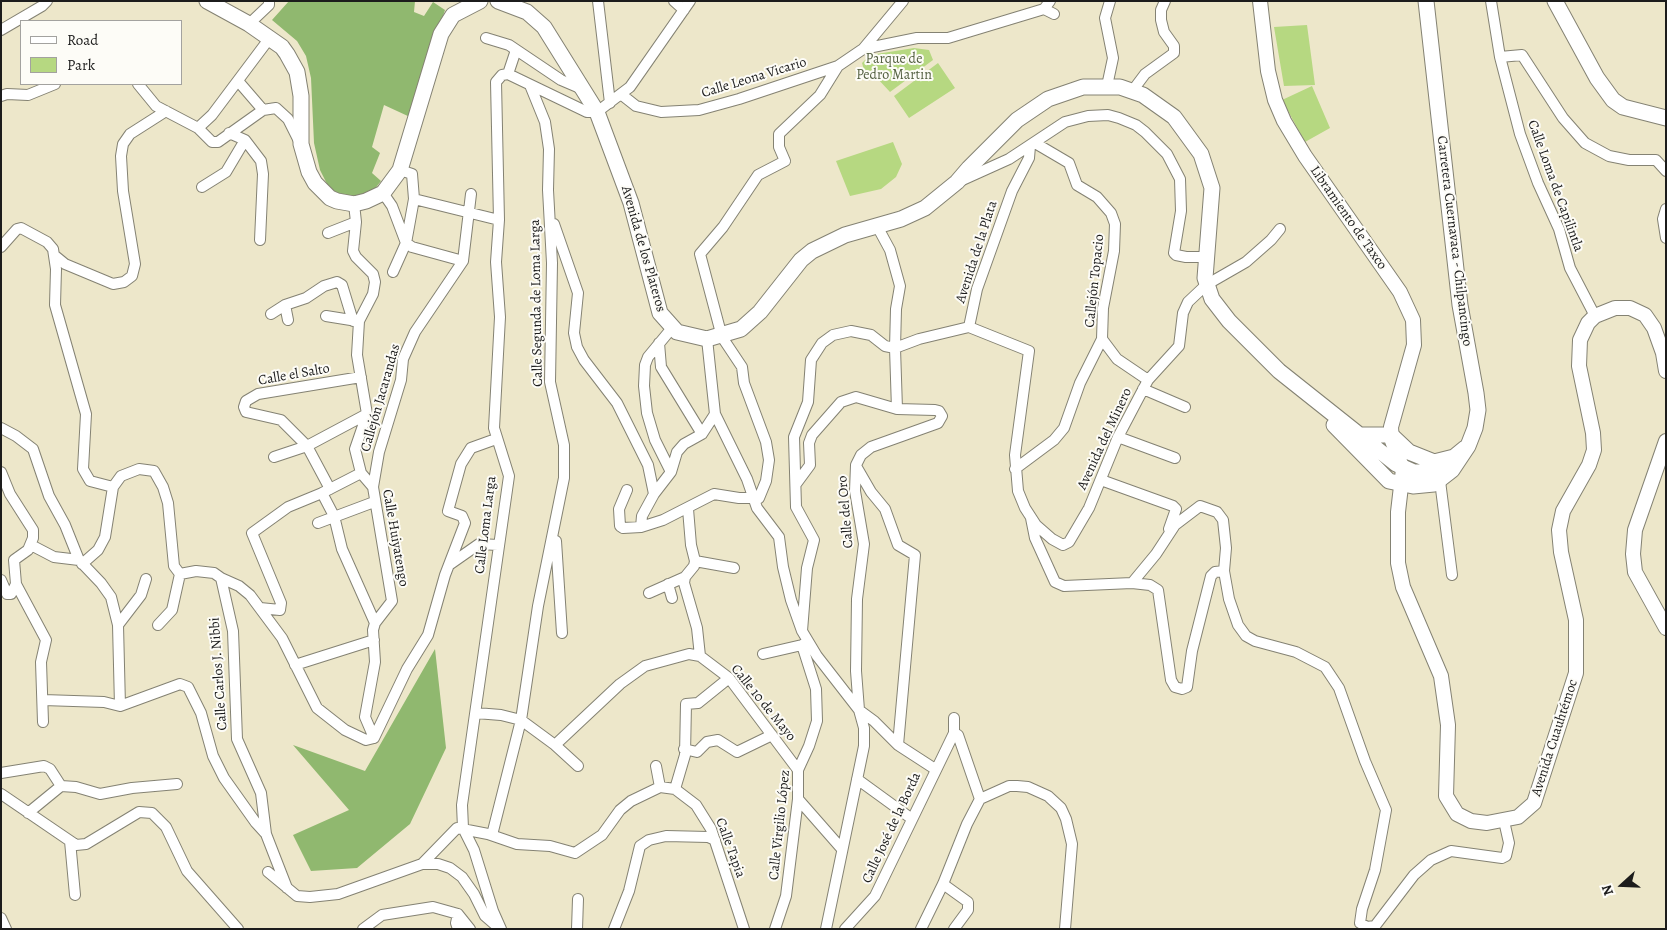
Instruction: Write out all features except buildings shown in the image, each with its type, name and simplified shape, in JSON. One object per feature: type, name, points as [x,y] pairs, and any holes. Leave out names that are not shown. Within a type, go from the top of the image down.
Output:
[{"type":"main road","points":[[207,1],[249,24],[282,47],[296,72],[301,96],[301,144],[307,168],[315,183],[330,198],[354,204],[366,201],[383,192],[406,172],[434,56],[447,22],[459,10],[480,1]]},
{"type":"main road","name":"Avenida de los Plateros","points":[[498,1],[517,4],[536,18],[544,27],[583,89],[604,108],[660,313],[677,332],[714,338]]},
{"type":"main road","name":"Libramiento de Taxco","points":[[1260,1],[1268,71],[1275,100],[1284,121],[1305,156],[1400,292],[1413,320],[1414,345],[1391,427],[1391,435]]},
{"type":"main road","name":"Carretera Cuernavaca - Chilpancingo","points":[[1426,1],[1460,305],[1478,410],[1475,428],[1468,446],[1458,463],[1444,477]]},
{"type":"main road","points":[[1555,1],[1597,78],[1613,100],[1623,107],[1666,118]]},
{"type":"main road","points":[[714,338],[741,329],[750,323],[801,260],[812,251],[840,237],[877,226],[925,208],[957,182],[1017,120],[1048,99],[1083,87],[1107,86],[1133,90],[1174,118],[1201,154],[1212,188],[1212,205],[1205,257],[1206,285],[1217,308],[1258,352],[1308,395],[1403,469],[1444,477]]},
{"type":"main road","points":[[1595,316],[1615,308],[1630,308],[1645,315],[1654,328],[1663,354],[1666,371]]},
{"type":"main road","name":"Avenida Cuauhtémoc","points":[[1403,469],[1398,512],[1398,563],[1403,587],[1441,676],[1448,725],[1446,796],[1457,814],[1472,821],[1487,823],[1504,821],[1525,813],[1534,803],[1576,673],[1576,620],[1560,552],[1559,530],[1563,511],[1589,465],[1594,450],[1593,433],[1579,366],[1580,340],[1588,324],[1595,316]]},
{"type":"main road","points":[[1308,395],[1380,474],[1389,481],[1401,485],[1425,485],[1444,477]]},
{"type":"main road","points":[[1358,435],[1391,435],[1417,457],[1434,462],[1454,456],[1468,446]]},
{"type":"main road","points":[[1391,435],[1403,469]]},
{"type":"main road","points":[[1666,441],[1635,530],[1633,554],[1635,572],[1666,628]]},
{"type":"street","points":[[1,30],[42,6],[47,1]]},
{"type":"street","points":[[249,24],[270,5],[270,1]]},
{"type":"street","points":[[598,1],[604,108]]},
{"type":"street","points":[[674,1],[684,10]]},
{"type":"street","points":[[516,50],[508,74],[587,112],[604,108],[622,95],[690,1]]},
{"type":"street","points":[[903,1],[863,49],[838,66],[820,95],[779,134],[779,147],[785,161],[758,175],[723,227],[709,241],[700,254],[714,338],[715,414],[747,479],[757,508],[779,537],[783,567],[791,600],[805,643],[859,710],[874,720],[898,745],[935,769]]},
{"type":"street","points":[[1107,86],[1113,58],[1105,18],[1110,1]]},
{"type":"street","points":[[1133,90],[1145,74],[1174,53],[1174,46],[1164,32],[1161,20],[1160,10],[1165,1]]},
{"type":"street","name":"Calle Loma de Capilintla","points":[[1491,1],[1500,57],[1520,134],[1535,175],[1559,229],[1570,268],[1595,316]]},
{"type":"street","points":[[863,49],[917,38],[948,38],[1047,5],[1054,14]]},
{"type":"street","points":[[486,38],[498,41],[516,50],[561,80],[583,89]]},
{"type":"street","points":[[198,128],[212,115],[269,39]]},
{"type":"street","points":[[1500,57],[1522,55],[1563,118],[1585,144],[1609,156],[1629,160],[1656,160],[1666,171]]},
{"type":"street","name":"Calle Leona Vicario","points":[[622,95],[636,106],[661,112],[698,110],[739,99],[838,66]]},
{"type":"street","name":"Calle Loma Larga","points":[[500,929],[492,911],[474,850],[463,828],[462,805],[509,476],[496,439],[494,402],[500,317],[496,262],[499,220],[496,82],[502,76],[508,74]]},
{"type":"street","points":[[238,81],[263,110]]},
{"type":"street","points":[[1,96],[28,95],[53,85]]},
{"type":"street","points":[[139,85],[151,102],[198,128],[212,142],[218,142],[229,132],[263,110],[276,108],[288,120],[301,144]]},
{"type":"street","name":"Calle Segunda de Loma Larga","points":[[492,836],[521,720],[538,606],[564,478],[564,445],[550,382],[552,262],[549,212],[549,149],[545,122],[530,85]]},
{"type":"street","points":[[60,266],[113,284],[124,282],[132,276],[135,264],[123,191],[121,156],[123,144],[130,134],[166,111]]},
{"type":"street","points":[[957,182],[1009,158],[1065,122],[1088,116],[1108,115],[1136,125],[1167,154],[1180,179],[1181,211],[1174,253],[1181,256],[1205,257]]},
{"type":"street","points":[[229,132],[245,140],[261,161],[263,174],[260,240]]},
{"type":"street","points":[[202,187],[226,172],[245,140]]},
{"type":"street","name":"Avenida de la Plata","points":[[968,327],[980,280],[1012,192],[1029,158],[1032,144]]},
{"type":"street","name":"Callejón Topacio","points":[[1032,144],[1069,163],[1077,185],[1097,197],[1112,213],[1115,224],[1114,251],[1103,308],[1102,340],[1117,359],[1145,385],[1186,407]]},
{"type":"street","points":[[393,272],[406,243],[414,199],[406,172]]},
{"type":"street","points":[[383,192],[392,206],[406,243],[412,247],[463,261]]},
{"type":"street","name":"Callejón Jacarandas","points":[[373,487],[380,452],[401,380],[403,359],[415,332],[463,261],[471,194]]},
{"type":"street","points":[[414,199],[499,220]]},
{"type":"street","name":"Calle Huiyatengo","points":[[354,204],[356,222],[352,251],[373,274],[376,282],[373,294],[356,321],[357,354],[367,414],[355,449],[361,473],[373,487],[392,601],[375,623]]},
{"type":"street","points":[[1666,209],[1663,220],[1666,238]]},
{"type":"street","points":[[549,212],[578,293],[574,333],[577,347],[584,360],[618,403],[648,465],[654,494]]},
{"type":"street","points":[[328,233],[356,222]]},
{"type":"street","points":[[796,484],[810,465],[809,443],[812,435],[840,402],[856,397],[897,409],[895,348],[896,309],[900,286],[890,250],[877,226]]},
{"type":"street","points":[[1,247],[16,229],[21,228],[47,242],[60,266],[55,305],[86,414],[83,469],[90,481],[112,487]]},
{"type":"street","name":"Avenida del Minero","points":[[968,327],[1029,351],[1022,392],[1015,469],[1018,491],[1036,525],[1063,545],[1069,542],[1101,480],[1118,437],[1145,385],[1179,346],[1185,307],[1206,285],[1246,262],[1271,240],[1280,229]]},
{"type":"street","points":[[271,314],[285,305],[306,298],[324,286],[337,282],[342,285],[356,321]]},
{"type":"street","points":[[285,305],[288,320]]},
{"type":"street","points":[[331,316],[356,321]]},
{"type":"street","points":[[802,632],[807,568],[814,540],[796,507],[794,437],[808,402],[809,368],[814,354],[822,343],[833,336],[852,331],[872,335],[885,346],[895,348],[919,339],[968,327]]},
{"type":"street","points":[[671,472],[655,440],[644,386],[645,365],[659,343],[672,328]]},
{"type":"street","points":[[627,490],[619,509],[620,526],[641,527],[688,508],[714,494],[754,500],[759,498],[766,481],[769,460],[766,442],[744,383],[742,366],[714,338]]},
{"type":"street","points":[[1015,469],[1054,440],[1064,428],[1080,383],[1102,340]]},
{"type":"street","points":[[659,343],[661,367],[702,434]]},
{"type":"street","name":"Calle el Salto","points":[[361,377],[258,394],[246,401],[244,406],[246,412],[281,420],[307,446],[326,491],[342,549],[375,623]]},
{"type":"street","name":"Calle del Oro","points":[[826,929],[841,848],[864,746],[864,728],[859,710],[856,671],[858,599],[864,544],[855,491],[856,465],[861,455],[871,447],[938,423],[942,416],[940,411],[935,410],[897,409]]},
{"type":"street","points":[[274,457],[307,446],[367,414]]},
{"type":"street","points":[[641,527],[642,516],[654,494],[671,472],[677,452],[684,444],[702,434],[715,414]]},
{"type":"street","points":[[1,428],[16,436],[33,449],[49,496],[65,525],[80,562],[101,583],[111,598],[118,626],[120,706]]},
{"type":"street","points":[[1118,437],[1175,458]]},
{"type":"street","points":[[374,738],[407,669],[428,635],[449,566],[465,523],[462,516],[448,511],[450,497],[461,464],[472,448],[496,439]]},
{"type":"street","points":[[856,465],[871,492],[885,509],[898,545],[915,555],[898,745]]},
{"type":"street","points":[[31,545],[54,557],[80,562],[98,550],[105,537],[112,487],[121,476],[139,469],[154,471],[163,486],[168,503],[174,566],[180,574],[172,610],[158,625]]},
{"type":"street","points":[[1,472],[10,494],[32,530],[31,545],[26,552],[14,560],[16,584],[46,640],[41,662],[43,722]]},
{"type":"street","points":[[260,608],[280,610],[281,603],[252,533],[288,507],[326,491],[361,473]]},
{"type":"street","points":[[1444,477],[1452,575]]},
{"type":"street","points":[[1101,480],[1173,506],[1176,509],[1167,536]]},
{"type":"street","points":[[318,523],[374,502]]},
{"type":"street","points":[[1132,583],[1156,554],[1175,525],[1200,506],[1217,512],[1223,520],[1225,533],[1224,570],[1229,599],[1238,624],[1246,636],[1254,641],[1296,652],[1325,668],[1339,688],[1365,761],[1386,810],[1375,870],[1362,909],[1360,922],[1366,927],[1375,926],[1414,876],[1437,857],[1451,851],[1502,858],[1506,856],[1509,843],[1504,821]]},
{"type":"street","points":[[649,592],[685,577],[694,566],[695,561],[691,545],[688,508]]},
{"type":"street","points":[[1031,517],[1035,538],[1055,582],[1064,586],[1132,583],[1150,585],[1158,590],[1161,600],[1171,680],[1175,687],[1182,689],[1187,687],[1192,651],[1211,576],[1215,572],[1224,570]]},
{"type":"street","name":"Calle Segunda de Loma Larga","points":[[556,523],[562,633]]},
{"type":"street","points":[[449,566],[478,544],[498,545]]},
{"type":"street","points":[[695,561],[734,568]]},
{"type":"street","points":[[180,574],[196,572],[214,573],[239,586],[260,608],[282,638],[317,708],[345,730],[366,740],[374,738]]},
{"type":"street","points":[[555,745],[620,684],[645,666],[689,654],[700,656],[700,641],[684,583],[685,577]]},
{"type":"street","name":"Calle Carlos J. Nibbi","points":[[222,578],[233,631],[235,728],[240,748],[261,793],[266,834],[288,888]]},
{"type":"street","points":[[118,626],[141,595],[146,579]]},
{"type":"street","points":[[1,580],[9,595],[16,584]]},
{"type":"street","points":[[668,584],[672,598]]},
{"type":"street","points":[[374,738],[365,717],[376,662],[375,623]]},
{"type":"street","points":[[295,665],[374,640]]},
{"type":"street","points":[[762,654],[805,643]]},
{"type":"street","name":"Calle Virgilio López","points":[[775,929],[786,896],[798,799],[798,770],[809,746],[817,720],[816,688],[805,643]]},
{"type":"street","name":"Calle 10 de Mayo","points":[[700,656],[729,678],[798,770]]},
{"type":"street","points":[[675,789],[685,755],[686,704],[698,703],[729,678]]},
{"type":"street","points":[[43,700],[104,702],[120,706],[180,684],[188,688],[201,713],[213,756],[224,778],[266,834]]},
{"type":"street","points":[[476,713],[501,714],[521,720],[555,745],[578,766]]},
{"type":"street","points":[[954,718],[954,733],[958,735],[980,799]]},
{"type":"street","name":"Calle José de la Borda","points":[[845,929],[874,896],[954,733]]},
{"type":"street","points":[[684,749],[697,752],[713,740],[718,740],[737,752],[772,735]]},
{"type":"street","points":[[1,773],[44,766],[50,770],[61,786]]},
{"type":"street","points":[[422,864],[457,828],[463,828],[517,844],[550,846],[575,853],[602,835],[620,810],[631,801],[660,787],[656,766]]},
{"type":"street","points":[[857,779],[912,819]]},
{"type":"street","points":[[28,813],[61,786],[76,787],[100,794],[132,788],[177,784]]},
{"type":"street","points":[[921,929],[943,884],[967,824],[980,799],[1009,786],[1028,787],[1048,796],[1061,808],[1072,844],[1065,929]]},
{"type":"street","name":"Calle Tapia","points":[[660,787],[675,789],[696,805],[715,840],[744,929]]},
{"type":"street","points":[[1,794],[76,845],[86,844],[139,812],[152,813],[166,828],[188,871],[238,929]]},
{"type":"street","points":[[798,799],[841,848]]},
{"type":"street","points":[[614,929],[629,891],[640,846],[649,840],[666,836],[708,837],[715,840]]},
{"type":"street","points":[[70,841],[75,895]]},
{"type":"street","points":[[268,872],[297,896],[310,897],[338,894],[422,864],[438,864],[450,868],[462,877],[474,894],[485,916],[500,929]]},
{"type":"street","points":[[943,884],[968,902],[969,905],[954,929]]},
{"type":"street","points":[[577,929],[578,899]]},
{"type":"street","points":[[363,929],[382,915],[433,907],[458,914],[470,929]]},
{"type":"street","points":[[458,914],[456,923],[458,929]]},
{"type":"street","points":[[1,918],[6,929]]},
{"type":"green space","points":[[289,1],[415,1],[414,12],[424,16],[433,2],[445,10],[410,117],[384,105],[372,147],[380,153],[372,173],[381,181],[374,190],[360,196],[345,197],[329,188],[320,170],[314,143],[311,78],[306,56],[297,41],[272,20]]},
{"type":"green space","points":[[1307,25],[1315,85],[1284,86],[1274,27]]},
{"type":"green space","name":"Parque de Pedro Martin","points":[[914,48],[929,50],[933,60],[890,92],[877,78],[871,79],[865,73],[862,63],[870,55]]},
{"type":"green space","points":[[938,63],[955,88],[909,118],[894,96]]},
{"type":"green space","points":[[1312,86],[1330,128],[1305,142],[1282,100]]},
{"type":"green space","points":[[893,142],[902,164],[896,177],[881,189],[850,196],[836,161]]},
{"type":"green space","points":[[435,649],[446,748],[410,824],[357,868],[311,871],[293,835],[349,810],[293,745],[365,771]]}]
